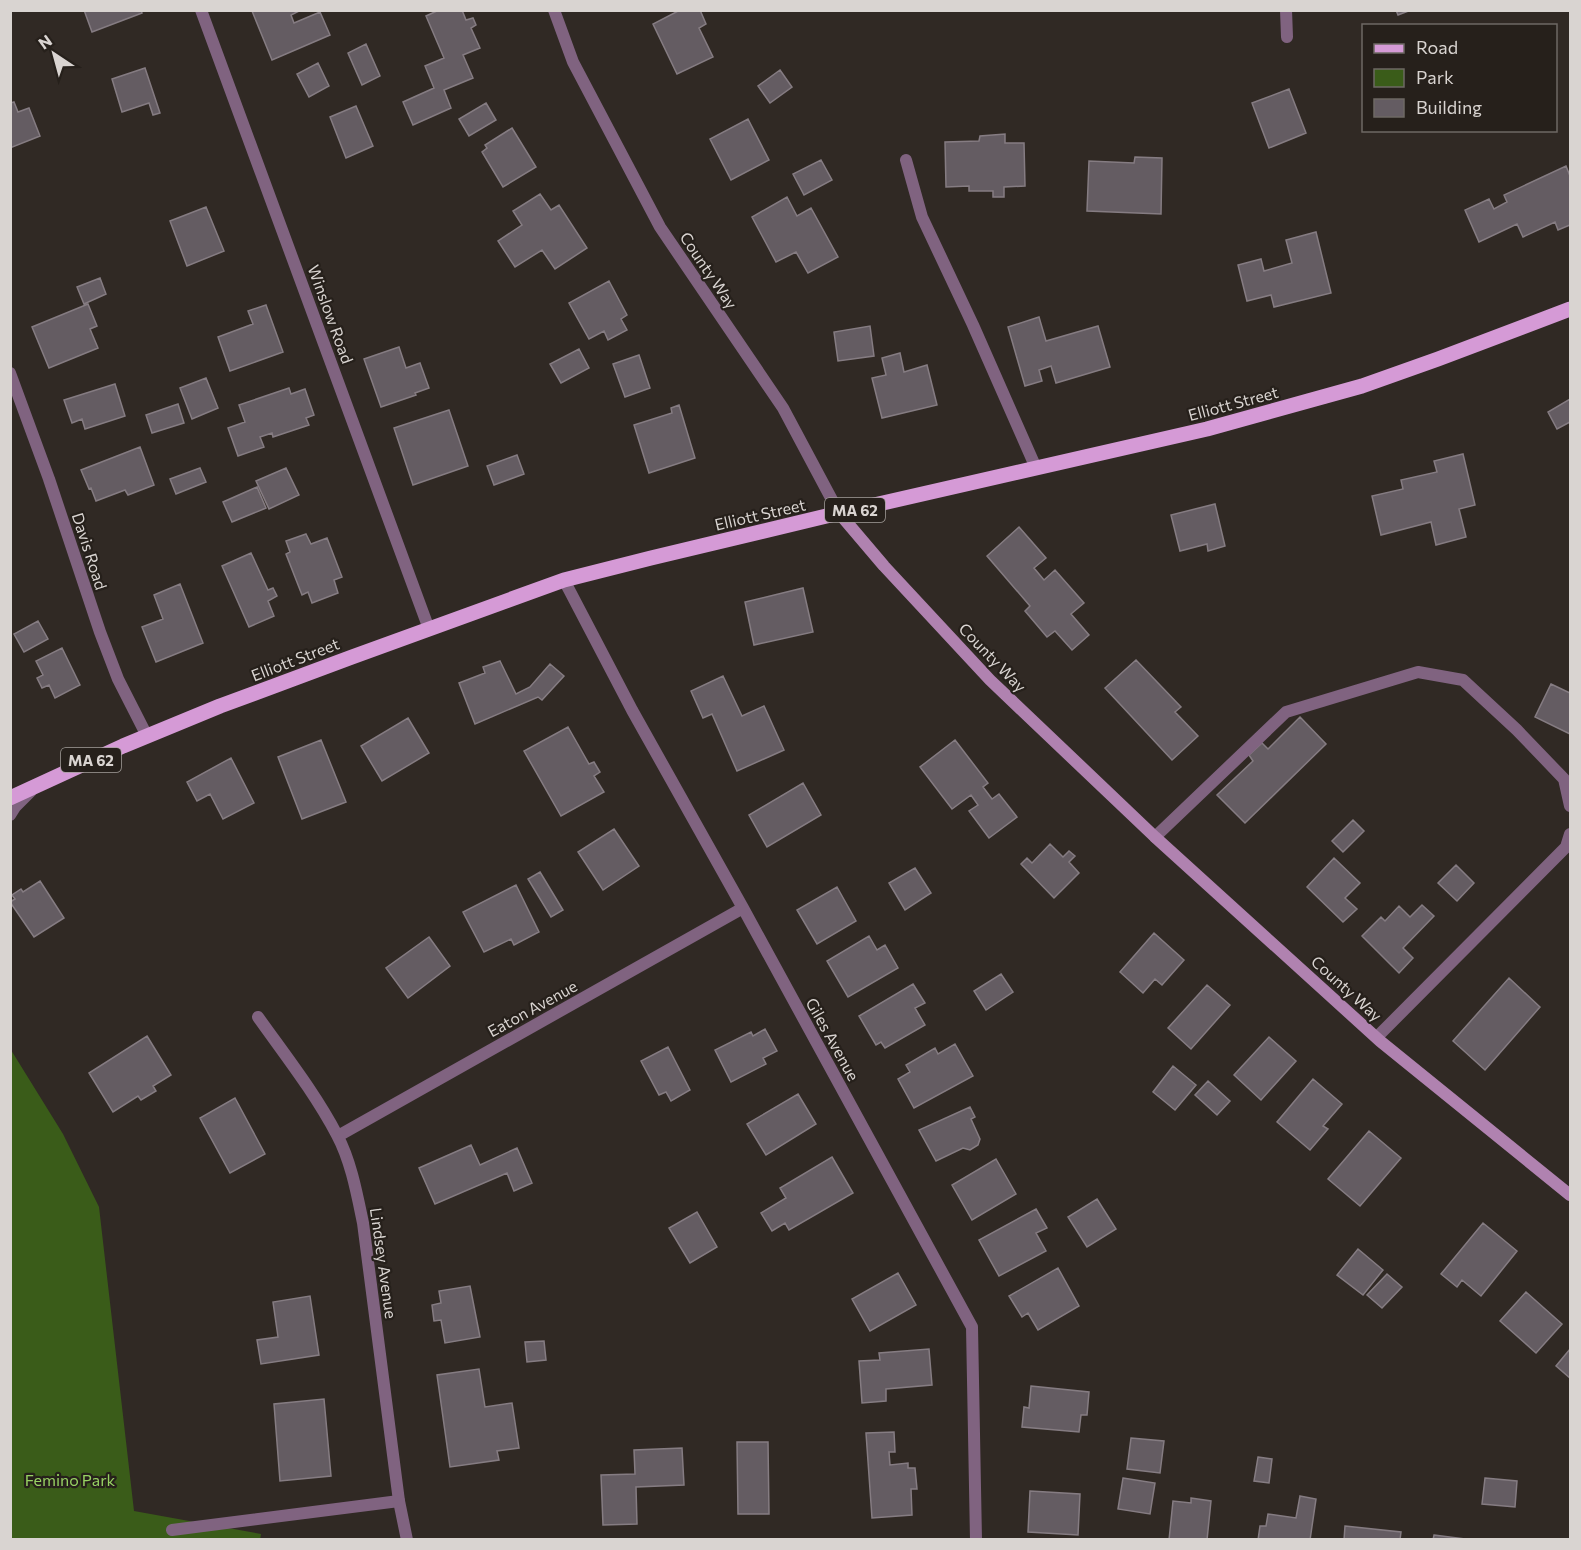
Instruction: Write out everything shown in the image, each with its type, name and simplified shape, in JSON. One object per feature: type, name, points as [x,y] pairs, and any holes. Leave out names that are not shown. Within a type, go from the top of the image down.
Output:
[{"type":"main road","name":"Elliott Street","points":[[10,798],[147,736],[242,698],[564,580],[839,513],[1207,429],[1362,386],[1570,309]]},
{"type":"street","name":"Winslow Road","points":[[201,10],[429,628]]},
{"type":"street","name":"County Way","points":[[554,10],[573,63],[660,227],[783,408],[839,513],[884,566],[990,680],[1155,837],[1377,1037],[1570,1195]]},
{"type":"street","points":[[1286,10],[1287,37]]},
{"type":"street","points":[[906,160],[922,217],[1036,468]]},
{"type":"street","name":"Davis Road","points":[[10,373],[49,479],[100,633],[118,679],[147,736]]},
{"type":"street","name":"Giles Avenue","points":[[564,580],[632,710],[972,1328],[976,1539]]},
{"type":"street","points":[[1155,837],[1286,712],[1418,672],[1463,680],[1564,779],[1570,806]]},
{"type":"street","points":[[10,815],[36,786]]},
{"type":"street","points":[[1377,1037],[1566,847],[1570,834]]},
{"type":"street","name":"Eaton Avenue","points":[[338,1136],[743,909]]},
{"type":"street","name":"Lindsey Avenue","points":[[258,1017],[308,1087],[338,1136],[353,1178],[363,1223],[399,1501],[407,1539]]},
{"type":"street","points":[[172,1530],[399,1501]]},
{"type":"green space","name":"Femino Park","points":[[11,1050],[63,1134],[99,1207],[134,1511],[261,1534],[260,1540],[11,1539]]},
{"type":"building","points":[[84,10],[141,10],[142,13],[92,32]]},
{"type":"building","points":[[301,10],[291,15],[294,23],[320,12],[330,35],[272,60],[252,11]]},
{"type":"building","points":[[439,10],[462,10],[466,20],[473,18],[476,25],[471,28],[480,48],[463,55],[473,78],[444,90],[451,108],[413,125],[403,102],[434,88],[425,66],[444,58],[426,16]]},
{"type":"building","points":[[680,10],[700,10],[706,24],[699,28],[713,57],[677,74],[653,24]]},
{"type":"building","points":[[1396,10],[1411,10],[1398,15]]},
{"type":"building","points":[[366,44],[380,76],[362,85],[348,53]]},
{"type":"building","points":[[318,63],[329,86],[309,97],[297,74]]},
{"type":"building","points":[[145,68],[160,113],[153,115],[149,103],[122,112],[112,79]]},
{"type":"building","points":[[780,70],[792,87],[770,103],[758,86]]},
{"type":"building","points":[[1289,89],[1306,133],[1269,148],[1252,103]]},
{"type":"building","points":[[14,102],[18,112],[29,108],[40,136],[10,148],[10,103]]},
{"type":"building","points":[[486,103],[496,120],[469,136],[459,119]]},
{"type":"building","points":[[356,106],[373,146],[346,158],[330,117]]},
{"type":"building","points":[[748,119],[769,160],[731,180],[710,139]]},
{"type":"building","points":[[512,128],[536,167],[503,187],[482,152],[487,148],[485,145]]},
{"type":"building","points":[[1005,134],[1005,143],[1024,143],[1025,186],[1004,187],[1004,197],[993,197],[993,191],[969,191],[969,186],[946,187],[945,142],[979,141],[980,136]]},
{"type":"building","points":[[1135,157],[1162,158],[1161,214],[1087,211],[1089,161],[1134,163]]},
{"type":"building","points":[[821,160],[832,180],[804,195],[793,174]]},
{"type":"building","points":[[1566,166],[1570,176],[1570,225],[1558,230],[1555,222],[1523,237],[1517,224],[1479,242],[1465,210],[1489,199],[1494,209],[1507,202],[1504,195]]},
{"type":"building","points":[[540,194],[551,210],[559,205],[587,248],[555,269],[542,250],[515,267],[498,241],[522,225],[513,211]]},
{"type":"building","points":[[787,197],[797,216],[811,208],[838,257],[808,273],[796,252],[776,262],[752,217]]},
{"type":"building","points":[[206,207],[224,251],[187,266],[170,221]]},
{"type":"building","points":[[1316,232],[1331,293],[1274,307],[1271,295],[1247,301],[1238,265],[1261,259],[1264,271],[1292,263],[1286,240]]},
{"type":"building","points":[[100,278],[106,294],[84,304],[77,287]]},
{"type":"building","points":[[609,281],[627,315],[621,319],[627,330],[608,340],[604,331],[589,339],[569,303]]},
{"type":"building","points":[[88,304],[97,326],[90,329],[98,348],[49,368],[32,327]]},
{"type":"building","points":[[266,305],[283,352],[230,371],[218,337],[253,324],[248,311]]},
{"type":"building","points":[[1039,317],[1046,341],[1098,326],[1110,367],[1056,383],[1051,366],[1039,370],[1042,381],[1025,386],[1008,327]]},
{"type":"building","points":[[870,326],[874,356],[838,361],[834,332]]},
{"type":"building","points":[[399,347],[406,368],[420,363],[429,388],[381,407],[364,359]]},
{"type":"building","points":[[579,349],[589,368],[561,383],[550,364]]},
{"type":"building","points":[[900,353],[904,372],[927,365],[937,405],[882,418],[872,378],[886,375],[882,358]]},
{"type":"building","points":[[639,355],[650,388],[625,397],[613,364]]},
{"type":"building","points":[[206,378],[218,408],[192,419],[180,388]]},
{"type":"building","points":[[115,384],[125,416],[85,429],[82,419],[72,423],[64,400]]},
{"type":"building","points":[[289,388],[291,394],[305,389],[314,415],[306,418],[309,425],[273,437],[272,433],[260,437],[264,447],[238,456],[228,428],[245,422],[239,405]]},
{"type":"building","points":[[1570,399],[1570,422],[1557,429],[1548,412]]},
{"type":"building","points":[[178,404],[184,423],[152,433],[146,415]]},
{"type":"building","points":[[679,405],[695,458],[649,473],[634,425],[672,413],[671,408]]},
{"type":"building","points":[[449,410],[468,466],[413,485],[394,428]]},
{"type":"building","points":[[140,447],[154,485],[128,495],[125,490],[96,501],[81,470]]},
{"type":"building","points":[[1463,454],[1475,505],[1459,509],[1466,537],[1436,545],[1431,522],[1381,535],[1372,496],[1403,489],[1401,480],[1437,472],[1434,461]]},
{"type":"building","points":[[517,455],[524,474],[494,485],[487,466]]},
{"type":"building","points":[[200,468],[206,482],[176,494],[170,479]]},
{"type":"building","points":[[286,468],[299,495],[269,509],[256,481]]},
{"type":"building","points":[[257,487],[266,508],[232,522],[223,502]]},
{"type":"building","points":[[1215,504],[1225,546],[1208,551],[1207,544],[1180,551],[1171,515]]},
{"type":"building","points":[[1019,527],[1046,558],[1034,568],[1044,580],[1055,570],[1084,603],[1071,614],[1089,635],[1072,650],[1055,631],[1047,637],[1025,611],[1030,606],[987,556]]},
{"type":"building","points":[[306,534],[311,544],[327,538],[342,577],[334,580],[338,593],[312,603],[308,592],[302,595],[286,554],[290,552],[286,541]]},
{"type":"building","points":[[251,553],[268,590],[273,588],[277,596],[268,601],[274,616],[249,627],[222,566]]},
{"type":"building","points":[[180,584],[203,643],[156,662],[142,627],[163,619],[154,595]]},
{"type":"building","points":[[803,588],[813,632],[754,645],[745,602]]},
{"type":"building","points":[[38,621],[48,639],[24,652],[14,634]]},
{"type":"building","points":[[62,648],[80,685],[55,698],[49,685],[42,688],[37,678],[43,675],[36,661]]},
{"type":"building","points":[[1136,660],[1181,707],[1175,712],[1198,736],[1172,760],[1105,688]]},
{"type":"building","points":[[500,661],[516,694],[530,687],[550,664],[564,676],[542,700],[538,697],[475,724],[459,683],[485,673],[483,667]]},
{"type":"building","points":[[723,676],[742,716],[764,706],[784,750],[737,771],[712,714],[703,718],[691,691]]},
{"type":"building","points":[[1551,684],[1570,693],[1570,734],[1535,717]]},
{"type":"building","points":[[1300,717],[1326,744],[1245,823],[1217,795],[1253,761],[1249,755],[1262,743],[1268,749]]},
{"type":"building","points":[[408,718],[429,753],[382,781],[361,746]]},
{"type":"building","points":[[568,727],[589,764],[594,762],[600,772],[594,776],[604,792],[561,816],[524,751]]},
{"type":"building","points":[[321,740],[346,802],[302,819],[278,757]]},
{"type":"building","points":[[955,740],[988,783],[983,787],[992,799],[999,794],[1017,817],[989,838],[969,811],[978,805],[971,795],[952,809],[920,767]]},
{"type":"building","points":[[231,758],[254,803],[223,819],[210,794],[197,801],[187,782]]},
{"type":"building","points":[[803,783],[821,815],[767,847],[749,815]]},
{"type":"building","points":[[1353,820],[1364,831],[1343,852],[1332,841]]},
{"type":"building","points":[[614,829],[639,866],[603,890],[578,852]]},
{"type":"building","points":[[1050,844],[1063,857],[1069,851],[1075,856],[1069,862],[1079,873],[1054,898],[1021,864],[1027,858],[1032,863]]},
{"type":"building","points":[[1334,858],[1360,883],[1345,898],[1357,909],[1343,922],[1307,887]]},
{"type":"building","points":[[1456,865],[1474,883],[1457,901],[1438,883]]},
{"type":"building","points":[[915,868],[931,893],[905,910],[889,883]]},
{"type":"building","points":[[540,872],[563,910],[551,917],[528,879]]},
{"type":"building","points":[[40,881],[64,918],[34,937],[10,902],[15,899],[12,895],[21,889],[23,892]]},
{"type":"building","points":[[516,885],[539,932],[514,945],[511,939],[484,952],[463,912]]},
{"type":"building","points":[[837,887],[856,921],[817,944],[797,910]]},
{"type":"building","points":[[1422,905],[1434,916],[1403,948],[1413,958],[1399,973],[1362,936],[1381,917],[1385,921],[1399,906],[1410,917]]},
{"type":"building","points":[[1154,933],[1184,960],[1162,985],[1155,979],[1143,993],[1120,972]]},
{"type":"building","points":[[869,936],[877,950],[885,945],[898,968],[848,997],[827,961]]},
{"type":"building","points":[[429,937],[450,966],[408,998],[386,968]]},
{"type":"building","points":[[1001,974],[1013,992],[986,1010],[974,991]]},
{"type":"building","points":[[1509,978],[1540,1007],[1485,1070],[1453,1041]]},
{"type":"building","points":[[913,984],[925,1003],[915,1008],[925,1025],[885,1048],[881,1042],[876,1045],[859,1016]]},
{"type":"building","points":[[1207,985],[1230,1005],[1191,1049],[1168,1028]]},
{"type":"building","points":[[765,1029],[777,1051],[763,1058],[766,1064],[731,1082],[715,1050],[751,1032],[753,1036]]},
{"type":"building","points":[[147,1036],[171,1075],[153,1086],[156,1091],[141,1100],[138,1096],[113,1112],[89,1073]]},
{"type":"building","points":[[1269,1037],[1296,1061],[1261,1100],[1234,1075]]},
{"type":"building","points":[[955,1044],[973,1076],[914,1108],[898,1079],[910,1072],[906,1065],[935,1048],[938,1054]]},
{"type":"building","points":[[668,1047],[690,1090],[671,1101],[666,1092],[659,1095],[641,1061]]},
{"type":"building","points":[[1173,1066],[1196,1085],[1175,1110],[1153,1092]]},
{"type":"building","points":[[1313,1079],[1342,1104],[1323,1126],[1328,1129],[1310,1150],[1277,1122]]},
{"type":"building","points":[[1208,1081],[1230,1101],[1217,1115],[1195,1095]]},
{"type":"building","points":[[798,1094],[816,1124],[766,1155],[747,1124]]},
{"type":"building","points":[[235,1098],[265,1154],[230,1173],[200,1118]]},
{"type":"building","points":[[970,1107],[975,1117],[971,1119],[980,1139],[978,1145],[970,1150],[963,1148],[936,1161],[919,1130]]},
{"type":"building","points":[[1369,1131],[1401,1158],[1360,1206],[1328,1179]]},
{"type":"building","points":[[471,1145],[480,1165],[517,1148],[532,1183],[514,1191],[507,1173],[435,1204],[419,1168]]},
{"type":"building","points":[[832,1157],[853,1193],[789,1230],[785,1223],[772,1231],[761,1213],[786,1198],[780,1188]]},
{"type":"building","points":[[996,1159],[1016,1194],[972,1220],[952,1185]]},
{"type":"building","points":[[1097,1199],[1116,1229],[1087,1247],[1068,1217]]},
{"type":"building","points":[[1036,1209],[1047,1228],[1036,1233],[1046,1251],[999,1276],[979,1240]]},
{"type":"building","points":[[697,1212],[717,1247],[690,1263],[669,1228]]},
{"type":"building","points":[[1483,1223],[1517,1251],[1481,1296],[1462,1280],[1457,1287],[1441,1274]]},
{"type":"building","points":[[1358,1249],[1383,1270],[1363,1295],[1337,1275]]},
{"type":"building","points":[[1058,1268],[1079,1306],[1038,1330],[1028,1313],[1022,1317],[1009,1296]]},
{"type":"building","points":[[898,1273],[916,1305],[870,1331],[852,1299]]},
{"type":"building","points":[[1387,1274],[1402,1287],[1382,1308],[1367,1295]]},
{"type":"building","points":[[470,1286],[480,1337],[445,1343],[441,1320],[434,1321],[432,1305],[441,1303],[439,1291]]},
{"type":"building","points":[[1526,1292],[1562,1324],[1536,1353],[1500,1321]]},
{"type":"building","points":[[310,1296],[319,1355],[261,1364],[257,1340],[278,1337],[273,1302]]},
{"type":"building","points":[[544,1341],[546,1360],[527,1362],[525,1342]]},
{"type":"building","points":[[929,1349],[932,1385],[886,1389],[886,1401],[862,1403],[859,1361],[880,1360],[879,1353]]},
{"type":"building","points":[[1570,1349],[1570,1378],[1556,1366]]},
{"type":"building","points":[[479,1369],[485,1407],[512,1403],[519,1448],[497,1451],[499,1460],[450,1467],[437,1375]]},
{"type":"building","points":[[1031,1386],[1089,1392],[1087,1415],[1081,1415],[1079,1432],[1022,1427],[1024,1407],[1029,1408]]},
{"type":"building","points":[[324,1399],[331,1476],[280,1481],[274,1404]]},
{"type":"building","points":[[894,1432],[895,1452],[889,1452],[890,1465],[908,1463],[908,1468],[915,1468],[917,1489],[911,1489],[912,1515],[872,1518],[866,1433]]},
{"type":"building","points":[[1131,1438],[1164,1441],[1160,1473],[1127,1469]]},
{"type":"building","points":[[737,1442],[768,1442],[769,1514],[738,1514]]},
{"type":"building","points":[[682,1448],[684,1485],[636,1487],[637,1524],[603,1525],[601,1475],[635,1474],[634,1450]]},
{"type":"building","points":[[1258,1457],[1272,1459],[1269,1483],[1254,1481]]},
{"type":"building","points":[[1123,1478],[1155,1483],[1150,1514],[1118,1509]]},
{"type":"building","points":[[1485,1478],[1517,1481],[1515,1507],[1482,1504]]},
{"type":"building","points":[[1030,1491],[1080,1494],[1078,1535],[1028,1532]]},
{"type":"building","points":[[1300,1496],[1316,1499],[1310,1540],[1258,1540],[1260,1526],[1266,1526],[1268,1514],[1296,1518]]},
{"type":"building","points":[[1191,1498],[1211,1501],[1207,1540],[1169,1540],[1173,1501],[1191,1503]]},
{"type":"building","points":[[1345,1526],[1401,1532],[1400,1540],[1344,1540]]},
{"type":"building","points":[[1434,1535],[1473,1540],[1433,1540]]}]
